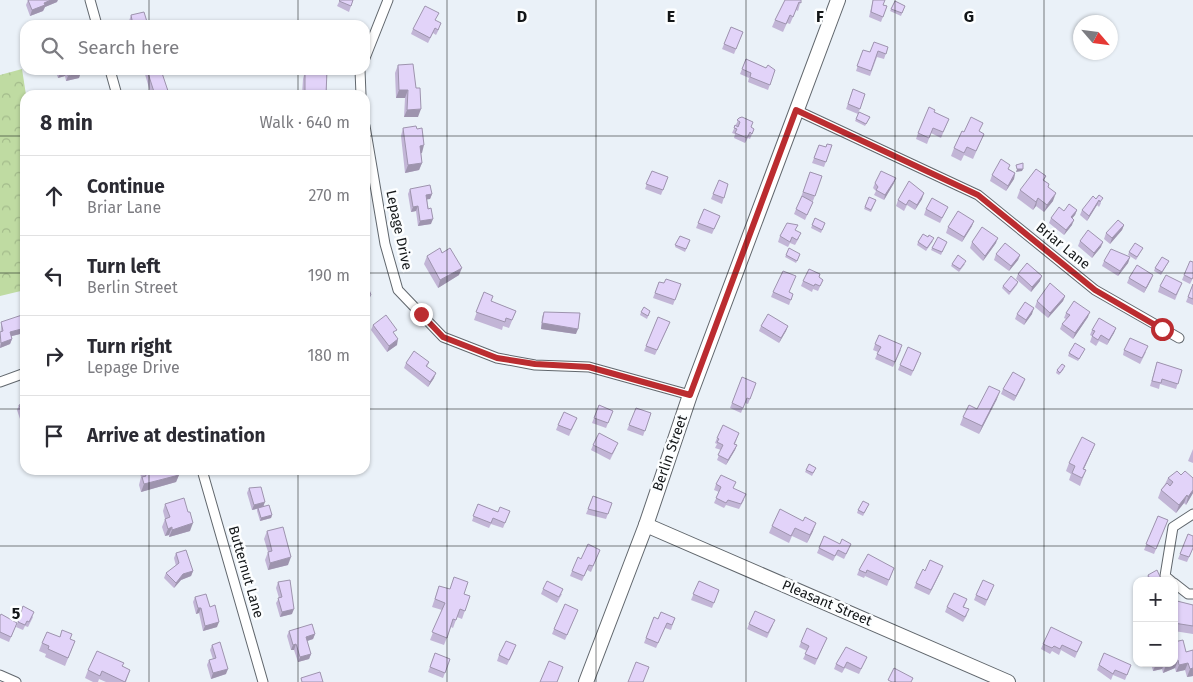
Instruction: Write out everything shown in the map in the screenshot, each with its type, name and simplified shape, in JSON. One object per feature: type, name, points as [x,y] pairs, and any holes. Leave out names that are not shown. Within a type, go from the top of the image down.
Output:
[{"type":"main road","name":"Berlin Street","points":[[586,682],[646,525],[690,395],[838,0]]},
{"type":"main road","name":"Pleasant Street","points":[[646,525],[1008,682]]},
{"type":"street","points":[[90,0],[96,20]]},
{"type":"street","points":[[370,45],[388,0]]},
{"type":"street","points":[[111,75],[116,90]]},
{"type":"street","points":[[360,75],[361,90]]},
{"type":"street","name":"Briar Lane","points":[[796,110],[978,195],[1095,290],[1179,338]]},
{"type":"street","name":"Lepage Drive","points":[[370,156],[385,244],[398,290],[443,337],[497,358],[535,364],[589,367],[690,395]]},
{"type":"street","points":[[0,382],[20,375]]},
{"type":"street","name":"Butternut Lane","points":[[203,475],[263,682]]},
{"type":"street","points":[[1166,577],[1174,528],[1193,514]]},
{"type":"street","points":[[1178,586],[1188,594],[1193,594]]},
{"type":"street","points":[[0,675],[16,682]]},
{"type":"green space","points":[[20,70],[25,90],[20,90],[20,291],[0,296],[0,75]]},
{"type":"building","points":[[28,0],[51,0],[44,3],[45,5],[32,10]]},
{"type":"building","points":[[340,0],[353,0],[351,6]]},
{"type":"building","points":[[785,0],[801,0],[793,17],[790,15],[786,24],[775,20]]},
{"type":"building","points":[[873,0],[885,0],[883,5],[887,6],[883,17],[871,12]]},
{"type":"building","points":[[895,1],[905,6],[902,13],[891,9]]},
{"type":"building","points":[[425,6],[439,13],[435,20],[441,23],[438,30],[435,28],[430,38],[413,29]]},
{"type":"building","points":[[144,12],[146,20],[132,20],[131,15]]},
{"type":"building","points":[[731,27],[743,32],[736,49],[724,44]]},
{"type":"building","points":[[874,42],[888,47],[886,54],[878,51],[871,71],[857,66],[863,50],[870,52]]},
{"type":"building","points":[[746,59],[766,68],[768,65],[775,70],[770,85],[750,77],[751,73],[742,69]]},
{"type":"building","points":[[413,64],[416,88],[420,88],[421,109],[407,110],[408,90],[399,90],[398,65]]},
{"type":"building","points":[[149,75],[163,75],[168,90],[153,90]]},
{"type":"building","points":[[305,75],[327,75],[326,90],[305,90]]},
{"type":"building","points":[[853,89],[865,94],[860,109],[848,104]]},
{"type":"building","points":[[929,107],[935,110],[934,112],[949,119],[943,132],[933,128],[929,138],[918,133]]},
{"type":"building","points":[[859,112],[870,117],[866,124],[856,119]]},
{"type":"building","points":[[742,117],[753,122],[751,127],[754,129],[747,138],[735,133],[737,129],[734,128],[735,125],[738,127],[740,122],[737,120]]},
{"type":"building","points":[[971,117],[983,123],[979,131],[984,134],[976,151],[967,147],[964,153],[954,148]]},
{"type":"building","points":[[416,126],[417,129],[422,128],[424,145],[420,146],[422,163],[408,165],[403,128]]},
{"type":"building","points":[[827,144],[832,145],[826,162],[814,158],[819,145],[826,147]]},
{"type":"building","points":[[1001,159],[1010,165],[1008,169],[1015,173],[1008,186],[992,175]]},
{"type":"building","points":[[1023,163],[1023,169],[1017,169],[1016,165]]},
{"type":"building","points":[[1036,169],[1046,176],[1043,180],[1056,193],[1047,205],[1038,198],[1036,202],[1020,190]]},
{"type":"building","points":[[652,171],[668,177],[663,190],[646,184]]},
{"type":"building","points":[[881,171],[896,178],[885,195],[876,190],[878,187],[875,183]]},
{"type":"building","points":[[810,172],[822,176],[815,196],[803,192]]},
{"type":"building","points":[[719,180],[728,184],[724,198],[713,194]]},
{"type":"building","points":[[909,181],[924,193],[917,205],[909,200],[906,205],[898,200]]},
{"type":"building","points":[[430,185],[432,194],[426,195],[428,209],[431,208],[433,219],[420,221],[418,206],[413,207],[410,189]]},
{"type":"building","points":[[1099,195],[1103,198],[1100,202],[1099,200],[1089,216],[1082,210],[1093,196],[1096,199]]},
{"type":"building","points":[[802,196],[813,202],[807,215],[796,209]]},
{"type":"building","points":[[869,197],[876,200],[871,210],[865,207]]},
{"type":"building","points":[[932,198],[948,207],[942,218],[926,209]]},
{"type":"building","points":[[1069,204],[1077,210],[1071,217],[1074,220],[1066,230],[1051,218],[1059,207],[1064,211]]},
{"type":"building","points":[[704,209],[720,216],[714,229],[698,223]]},
{"type":"building","points":[[958,211],[974,221],[964,237],[948,227]]},
{"type":"building","points":[[815,218],[825,223],[822,230],[812,225]]},
{"type":"building","points":[[1118,220],[1124,225],[1112,238],[1106,233]]},
{"type":"building","points":[[787,223],[798,225],[795,230],[801,233],[797,240],[792,237],[790,242],[780,236]]},
{"type":"building","points":[[982,227],[998,238],[985,256],[972,242]]},
{"type":"building","points":[[1088,230],[1103,242],[1094,253],[1080,241]]},
{"type":"building","points":[[923,234],[934,238],[927,248],[918,242]]},
{"type":"building","points":[[680,236],[690,240],[686,249],[675,245]]},
{"type":"building","points":[[938,237],[947,242],[942,252],[932,248]]},
{"type":"building","points":[[1005,243],[1020,255],[1011,266],[996,254]]},
{"type":"building","points":[[1135,243],[1143,248],[1137,257],[1129,252]]},
{"type":"building","points":[[440,248],[442,253],[450,248],[462,268],[440,280],[427,256]]},
{"type":"building","points":[[789,248],[800,254],[797,261],[786,255]]},
{"type":"building","points":[[1111,249],[1130,257],[1120,271],[1104,261]]},
{"type":"building","points":[[958,255],[966,261],[960,269],[952,264]]},
{"type":"building","points":[[1162,257],[1169,261],[1162,272],[1155,268]]},
{"type":"building","points":[[1190,261],[1193,262],[1192,279],[1184,275]]},
{"type":"building","points":[[1027,263],[1042,276],[1032,287],[1018,274]]},
{"type":"building","points":[[1137,265],[1153,275],[1146,288],[1129,278]]},
{"type":"building","points":[[809,269],[820,274],[819,277],[823,280],[820,286],[815,284],[814,286],[803,281]]},
{"type":"building","points":[[783,271],[796,276],[789,292],[793,294],[791,300],[773,292]]},
{"type":"building","points":[[1166,275],[1182,283],[1176,295],[1160,286]]},
{"type":"building","points":[[1011,276],[1018,282],[1010,292],[1003,286]]},
{"type":"building","points":[[666,279],[681,284],[675,300],[655,293],[659,282],[664,283]]},
{"type":"building","points":[[1050,283],[1065,296],[1050,313],[1037,301]]},
{"type":"building","points":[[1193,284],[1193,299],[1188,297]]},
{"type":"building","points":[[484,292],[493,296],[491,301],[516,311],[512,320],[506,318],[505,322],[476,312]]},
{"type":"building","points":[[1074,301],[1090,312],[1075,333],[1062,324],[1070,315],[1066,313]]},
{"type":"building","points":[[1025,302],[1034,308],[1026,320],[1017,314]]},
{"type":"building","points":[[644,307],[650,311],[648,316],[641,312]]},
{"type":"building","points":[[544,312],[580,313],[578,329],[542,323]]},
{"type":"building","points":[[768,314],[788,326],[781,338],[761,326]]},
{"type":"building","points":[[386,315],[397,330],[393,332],[398,339],[389,346],[373,325]]},
{"type":"building","points":[[20,316],[20,329],[10,332],[12,339],[1,343],[0,332],[3,331],[1,322]]},
{"type":"building","points":[[658,317],[670,322],[657,350],[646,346]]},
{"type":"building","points":[[1099,318],[1116,328],[1109,340],[1101,335],[1098,340],[1092,336],[1095,331],[1092,330]]},
{"type":"building","points":[[879,335],[902,345],[895,362],[877,354],[881,347],[875,344]]},
{"type":"building","points":[[1130,338],[1148,346],[1142,358],[1124,350]]},
{"type":"building","points":[[1075,343],[1085,349],[1079,359],[1069,353]]},
{"type":"building","points":[[908,347],[921,353],[913,371],[900,365]]},
{"type":"building","points":[[414,351],[429,362],[426,366],[436,373],[430,382],[406,363]]},
{"type":"building","points":[[1157,362],[1182,370],[1178,384],[1162,379],[1161,383],[1152,381]]},
{"type":"building","points":[[1062,364],[1065,366],[1060,373],[1057,370]]},
{"type":"building","points":[[1013,372],[1025,379],[1016,396],[1003,389]]},
{"type":"building","points":[[742,377],[756,383],[750,399],[747,398],[743,408],[732,403]]},
{"type":"building","points":[[989,386],[1000,391],[982,426],[963,417],[969,405],[977,409]]},
{"type":"building","points":[[599,405],[613,411],[608,423],[594,418]]},
{"type":"building","points":[[636,408],[651,413],[645,431],[629,425]]},
{"type":"building","points":[[564,412],[577,418],[571,430],[558,425]]},
{"type":"building","points":[[723,425],[739,433],[734,444],[737,445],[728,460],[718,455],[723,445],[717,442],[719,439],[717,438]]},
{"type":"building","points":[[599,433],[618,443],[612,454],[593,445]]},
{"type":"building","points":[[1082,437],[1095,444],[1083,469],[1086,470],[1082,478],[1072,473],[1075,466],[1069,463]]},
{"type":"building","points":[[809,464],[816,468],[813,473],[806,470]]},
{"type":"building","points":[[1177,471],[1181,475],[1185,471],[1193,478],[1193,490],[1179,505],[1161,490],[1167,483],[1170,486],[1173,482],[1168,478]]},
{"type":"building","points":[[179,475],[144,484],[142,477]]},
{"type":"building","points":[[721,475],[736,482],[733,488],[746,494],[741,504],[728,500],[726,503],[716,498],[721,487],[716,484]]},
{"type":"building","points":[[261,487],[265,502],[254,505],[249,488]]},
{"type":"building","points":[[593,496],[612,503],[608,514],[588,509]]},
{"type":"building","points":[[184,498],[193,523],[172,530],[172,527],[168,529],[165,519],[170,517],[165,504]]},
{"type":"building","points":[[863,501],[869,504],[864,513],[858,510]]},
{"type":"building","points":[[478,504],[498,512],[500,507],[510,511],[505,523],[493,518],[491,523],[473,516]]},
{"type":"building","points":[[269,505],[272,515],[261,518],[258,508]]},
{"type":"building","points":[[780,509],[803,521],[805,517],[816,523],[810,535],[795,528],[791,536],[772,526]]},
{"type":"building","points":[[1158,516],[1168,520],[1156,549],[1146,544]]},
{"type":"building","points":[[283,527],[291,557],[270,563],[268,552],[272,551],[267,531]]},
{"type":"building","points":[[1188,534],[1193,536],[1193,548],[1189,557],[1180,554]]},
{"type":"building","points":[[824,536],[840,544],[842,539],[851,544],[846,554],[838,550],[835,556],[819,548]]},
{"type":"building","points":[[588,544],[600,550],[593,566],[589,565],[584,576],[572,571],[578,557],[581,559]]},
{"type":"building","points":[[186,550],[193,571],[183,574],[176,583],[166,573],[179,563],[176,553]]},
{"type":"building","points":[[868,554],[894,568],[889,580],[867,570],[866,573],[859,570]]},
{"type":"building","points":[[930,560],[943,566],[931,590],[916,583]]},
{"type":"building","points":[[1157,570],[1160,577],[1149,577],[1148,575]]},
{"type":"building","points":[[454,577],[468,582],[464,594],[470,596],[465,611],[460,609],[456,620],[453,619],[447,638],[432,632],[445,603],[435,599],[439,586],[450,589]]},
{"type":"building","points":[[290,580],[294,609],[282,612],[278,598],[282,597],[278,582]]},
{"type":"building","points":[[983,580],[994,585],[987,600],[976,595]]},
{"type":"building","points":[[547,581],[563,589],[559,597],[543,589]]},
{"type":"building","points":[[699,581],[719,590],[714,603],[693,594]]},
{"type":"building","points":[[954,593],[967,599],[963,607],[969,609],[965,617],[947,607]]},
{"type":"building","points":[[206,594],[210,607],[215,605],[219,622],[205,626],[201,608],[198,608],[195,597]]},
{"type":"building","points":[[1178,601],[1193,605],[1193,626],[1178,624]]},
{"type":"building","points":[[565,604],[578,610],[567,635],[554,629]]},
{"type":"building","points":[[23,606],[34,612],[29,622],[27,621],[25,625],[18,622]]},
{"type":"building","points":[[755,611],[775,620],[768,633],[749,624]]},
{"type":"building","points":[[661,612],[675,618],[672,625],[667,623],[658,643],[646,638],[654,617],[658,619]]},
{"type":"building","points":[[1,614],[17,623],[11,637],[0,632]]},
{"type":"building","points":[[312,624],[315,634],[306,637],[311,654],[300,657],[296,644],[293,645],[289,631]]},
{"type":"building","points":[[1051,627],[1082,642],[1077,652],[1062,645],[1060,649],[1043,644]]},
{"type":"building","points":[[807,628],[827,638],[817,659],[805,654],[809,646],[801,642]]},
{"type":"building","points":[[62,630],[72,634],[70,639],[75,641],[68,658],[48,649],[49,646],[42,643],[47,632],[60,637]]},
{"type":"building","points":[[1183,640],[1186,652],[1193,650],[1193,668],[1190,669],[1188,663],[1179,665],[1178,641]]},
{"type":"building","points":[[506,641],[516,645],[509,660],[499,655]]},
{"type":"building","points":[[220,642],[228,669],[213,673],[209,660],[216,658],[212,645]]},
{"type":"building","points":[[846,647],[867,657],[861,669],[847,662],[844,668],[836,664]]},
{"type":"building","points":[[97,651],[124,663],[122,666],[130,670],[125,682],[102,671],[100,676],[88,670]]},
{"type":"building","points":[[435,653],[450,659],[445,673],[430,667]]},
{"type":"building","points":[[1104,653],[1131,665],[1127,675],[1115,670],[1113,674],[1099,665]]},
{"type":"building","points":[[549,661],[563,667],[557,682],[540,682]]},
{"type":"building","points":[[636,662],[649,667],[643,682],[628,682]]},
{"type":"building","points":[[894,668],[913,678],[911,682],[892,682],[888,680]]},
{"type":"building","points":[[320,672],[323,682],[302,682],[301,678]]},
{"type":"route","points":[[421,314],[443,337],[497,358],[535,364],[589,367],[690,395],[796,110],[978,195],[1095,290],[1162,329]]}]
